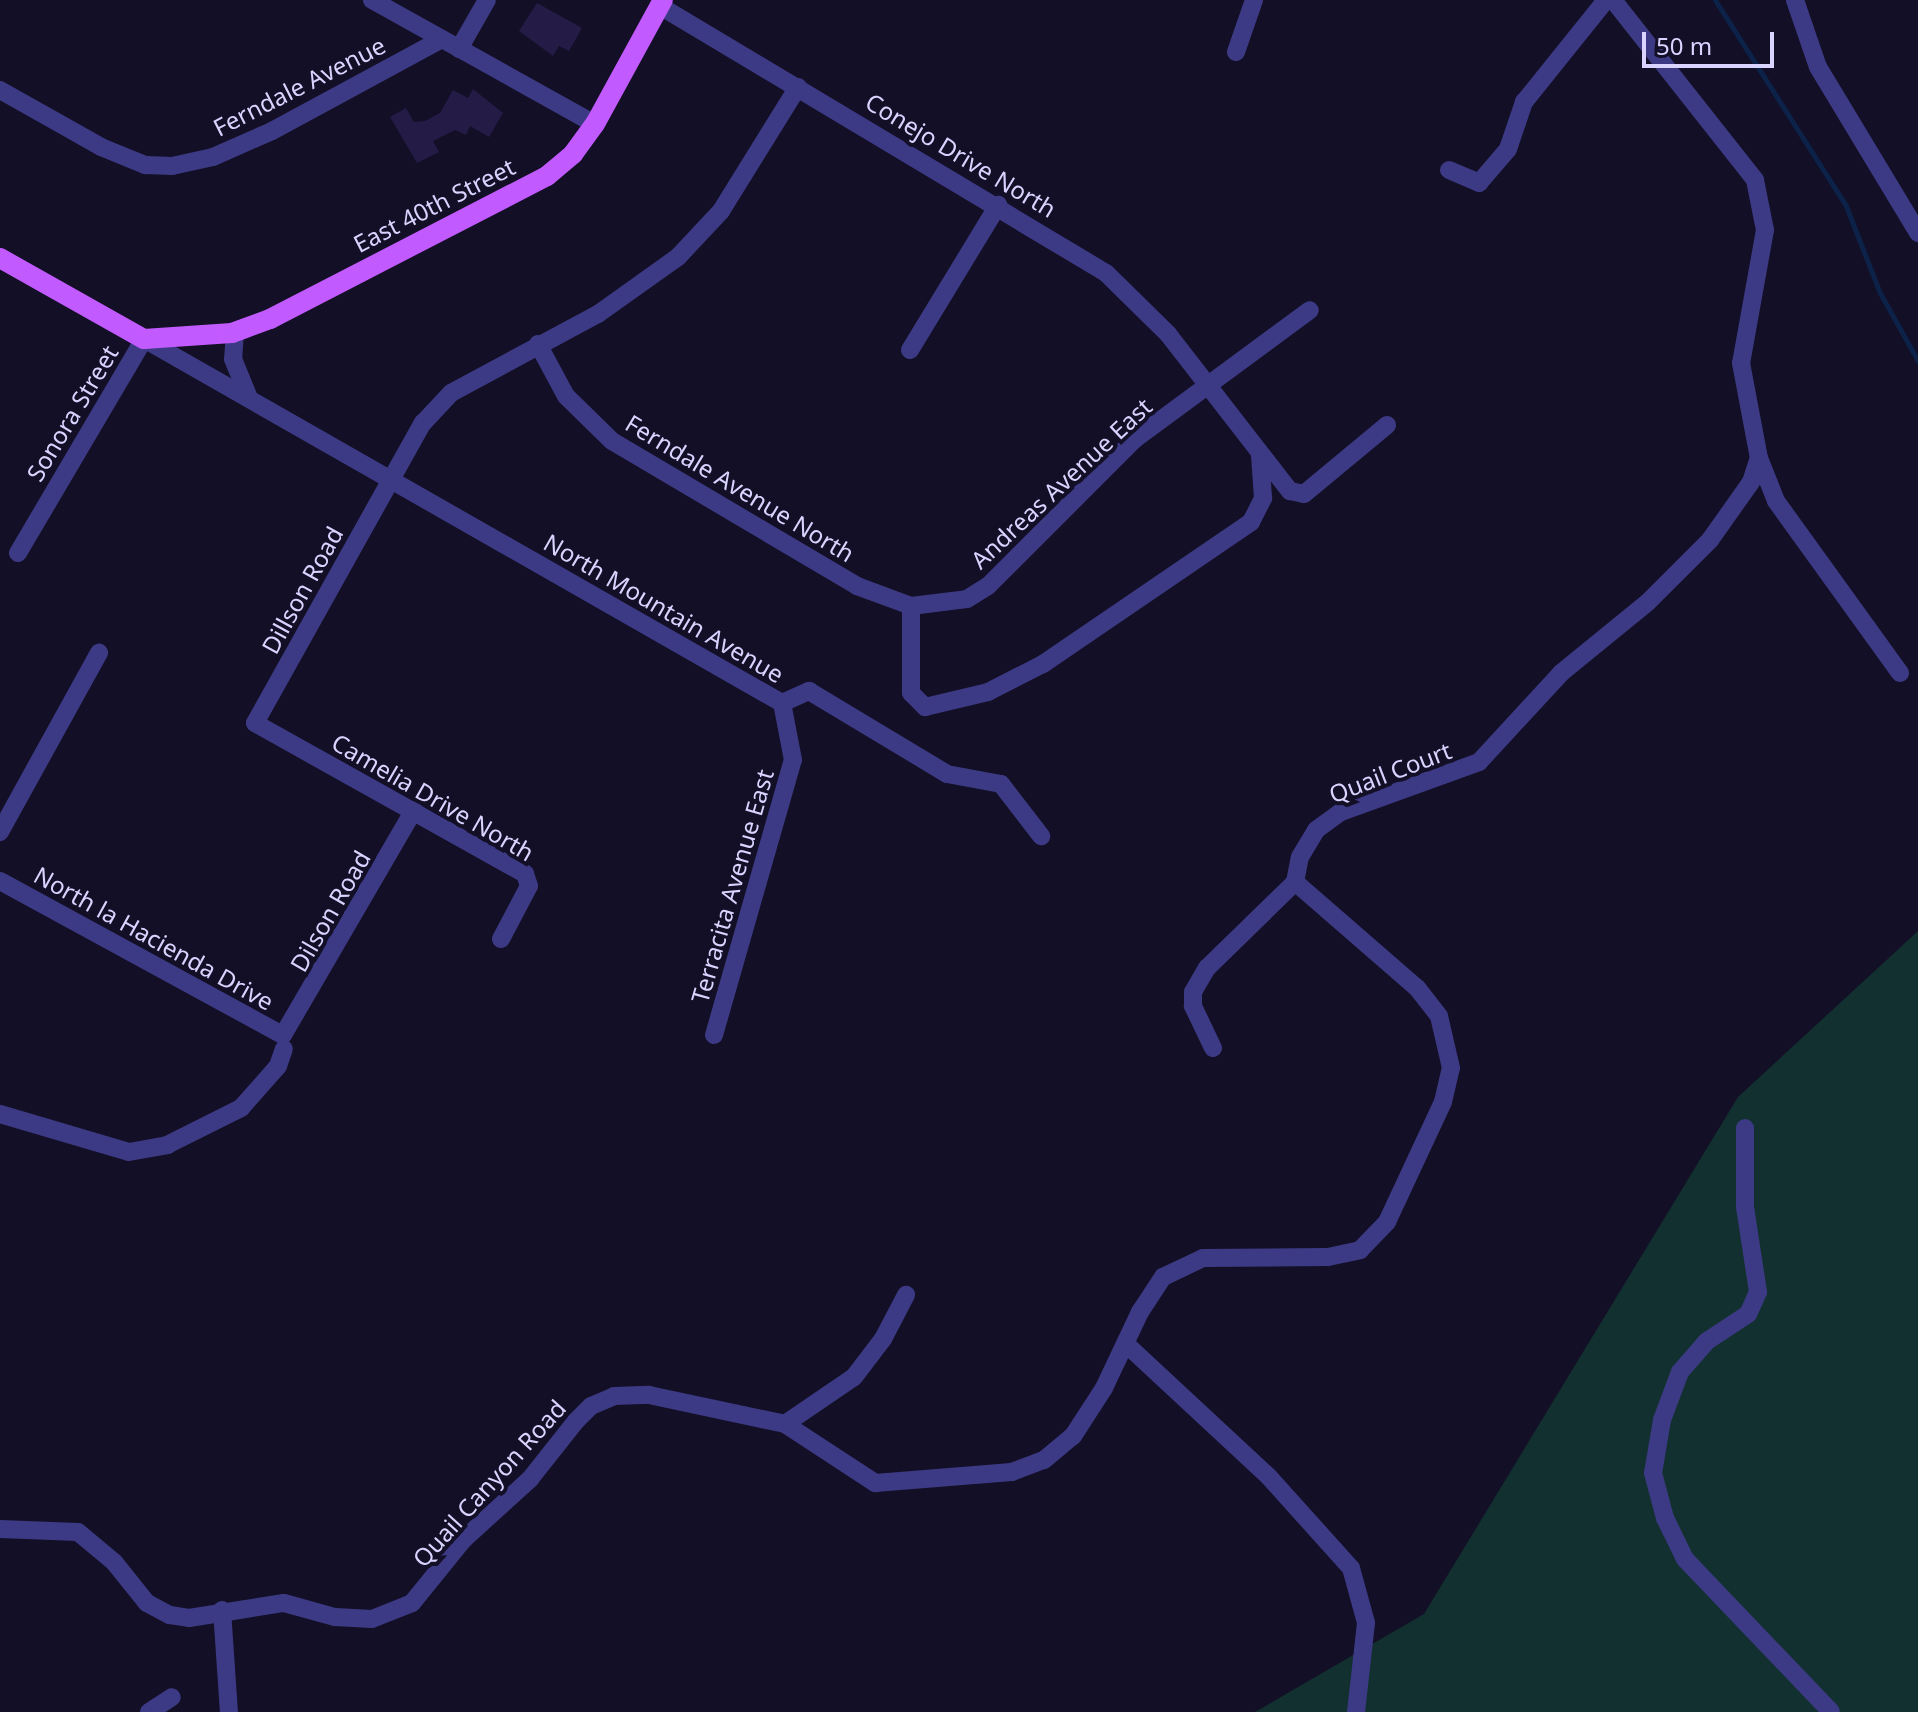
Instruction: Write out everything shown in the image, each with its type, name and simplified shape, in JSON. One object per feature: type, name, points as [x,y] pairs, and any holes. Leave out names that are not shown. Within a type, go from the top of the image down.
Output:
[{"type":"main road","name":"East 40th Street","points":[[144,339],[235,332],[270,319],[547,176],[573,154],[595,124],[661,3]]},
{"type":"main road","points":[[0,258],[144,339]]},
{"type":"street","points":[[372,0],[595,124]]},
{"type":"street","points":[[459,49],[487,0]]},
{"type":"street","points":[[1236,52],[1254,0]]},
{"type":"street","points":[[1449,170],[1479,183],[1508,149],[1524,102],[1606,0]]},
{"type":"street","points":[[1613,0],[1755,180],[1764,207],[1765,230],[1741,363],[1759,458],[1776,501],[1900,673]]},
{"type":"street","points":[[1795,0],[1818,67],[1918,233]]},
{"type":"street","name":"Conejo Drive North","points":[[661,3],[1106,273],[1145,308],[1284,486],[1299,495],[1387,425]]},
{"type":"street","name":"Ferndale Avenue","points":[[0,90],[101,147],[145,165],[172,166],[213,157],[272,131],[442,39]]},
{"type":"street","name":"Dillson Road","points":[[255,723],[423,423],[451,393],[644,284],[700,236],[744,176],[798,87]]},
{"type":"street","points":[[910,350],[998,205]]},
{"type":"street","name":"Andreas Avenue East","points":[[911,606],[967,599],[988,586],[1135,439],[1310,310]]},
{"type":"street","points":[[235,332],[233,359],[251,400]]},
{"type":"street","name":"North Mountain Avenue","points":[[144,339],[782,703],[809,691],[947,774],[1001,784],[1041,836]]},
{"type":"street","name":"Sonora Street","points":[[18,553],[144,339]]},
{"type":"street","name":"Ferndale Avenue North","points":[[538,344],[566,396],[612,441],[857,586],[911,606]]},
{"type":"street","points":[[911,606],[911,693],[925,707],[988,692],[1043,664],[1251,522],[1263,498],[1260,455]]},
{"type":"street","name":"Quail Court","points":[[1213,1048],[1193,1006],[1198,980],[1295,882],[1300,857],[1316,830],[1341,812],[1450,777],[1488,753],[1561,673],[1648,602],[1710,540],[1751,482],[1759,458]]},
{"type":"street","points":[[0,832],[99,653]]},
{"type":"street","name":"Terracita Avenue East","points":[[714,1035],[793,760],[782,703]]},
{"type":"street","name":"Camelia Drive North","points":[[255,723],[414,810],[529,879],[501,939]]},
{"type":"street","name":"Dilson Road","points":[[0,1114],[129,1152],[167,1145],[241,1108],[278,1066],[284,1042],[414,810]]},
{"type":"street","name":"North la Hacienda Drive","points":[[0,881],[284,1042]]},
{"type":"street","points":[[1295,882],[1417,988],[1439,1016],[1451,1068],[1443,1102],[1387,1222],[1360,1250],[1328,1257],[1190,1262],[1153,1288],[1126,1344],[1269,1477],[1351,1568],[1366,1623],[1356,1712]]},
{"type":"street","points":[[1745,1128],[1745,1207],[1758,1292],[1748,1314],[1707,1341],[1680,1372],[1662,1420],[1653,1473],[1665,1518],[1685,1559],[1831,1712]]},
{"type":"street","points":[[785,1424],[854,1377],[883,1339],[906,1295]]},
{"type":"street","name":"Quail Canyon Road","points":[[0,1529],[78,1532],[102,1550],[147,1603],[159,1610],[189,1618],[264,1602],[353,1620],[399,1612],[425,1590],[463,1540],[510,1501],[583,1414],[614,1396],[649,1395],[785,1424],[875,1483],[1026,1469],[1073,1436],[1126,1344]]},
{"type":"street","points":[[222,1610],[229,1712]]},
{"type":"street","points":[[149,1712],[172,1697]]},
{"type":"green space","points":[[1918,931],[1918,1712],[1255,1712],[1424,1614],[1738,1097]]},
{"type":"building","points":[[537,3],[582,28],[569,51],[559,46],[553,56],[519,31]]},
{"type":"building","points":[[473,89],[503,113],[489,137],[470,126],[466,135],[455,130],[433,141],[439,152],[417,163],[390,117],[406,108],[414,122],[425,121],[440,113],[453,90],[468,98]]},
{"type":"waterway","points":[[1715,0],[1846,206],[1880,293],[1918,361]]}]
